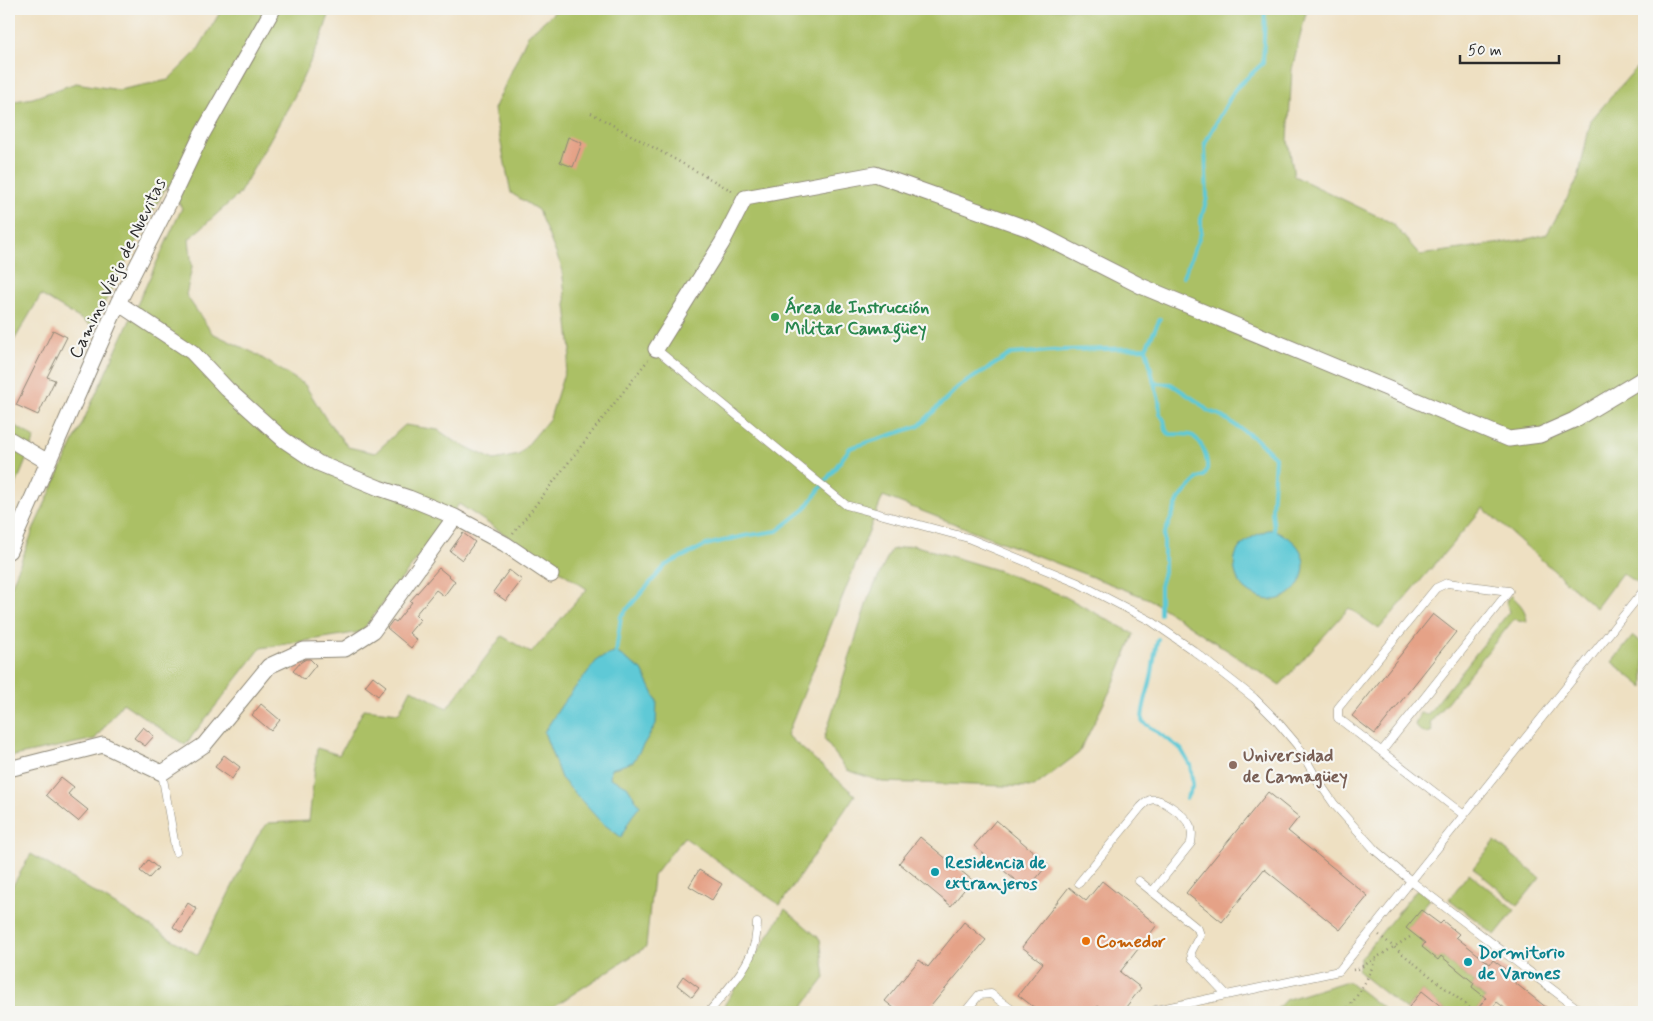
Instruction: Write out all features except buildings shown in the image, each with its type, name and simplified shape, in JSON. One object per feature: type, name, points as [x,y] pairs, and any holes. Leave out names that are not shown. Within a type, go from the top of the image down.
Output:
[{"type":"street","name":"Camino Viejo de Nuevitas","points":[[9,552],[118,302],[201,136],[273,9]]},
{"type":"street","points":[[656,349],[722,243],[745,198],[874,174],[1029,229],[1140,286],[1509,439],[1540,435],[1574,420],[1644,378]]},
{"type":"street","points":[[118,302],[192,352],[228,389],[284,440],[318,463],[455,517],[505,544],[551,575]]},
{"type":"street","points":[[9,439],[48,462]]},
{"type":"street","points":[[9,769],[103,745],[162,773],[204,745],[269,666],[304,650],[345,649],[373,631],[455,517]]},
{"type":"lane","points":[[656,349],[846,505],[924,528],[968,538],[1078,583],[1152,621],[1194,651],[1254,698],[1298,746],[1334,804],[1375,850],[1411,881],[1582,1012]]},
{"type":"lane","points":[[1382,751],[1509,591],[1447,583],[1436,588],[1338,708],[1338,718],[1464,815]]},
{"type":"lane","points":[[1154,1012],[1156,1010],[1339,971],[1644,590]]},
{"type":"lane","points":[[162,773],[176,852]]},
{"type":"lane","points":[[1079,883],[1141,807],[1150,799],[1160,800],[1188,823],[1192,833],[1191,843],[1152,892]]},
{"type":"lane","points":[[1139,881],[1198,929],[1200,935],[1191,952],[1192,958],[1227,995]]},
{"type":"lane","points":[[709,1012],[737,977],[749,957],[755,944],[757,922]]},
{"type":"lane","points":[[965,1012],[979,995],[991,994],[1015,1012]]},
{"type":"path","points":[[591,113],[745,198]]},
{"type":"path","points":[[505,544],[656,349]]},
{"type":"path","points":[[1644,378],[1644,449]]},
{"type":"path","points":[[1372,929],[1475,1012]]},
{"type":"path","points":[[1339,971],[1358,970],[1410,937]]},
{"type":"path","points":[[1345,1012],[1362,991],[1375,959]]},
{"type":"green space","points":[[222,9],[331,9],[322,36],[294,97],[239,194],[189,239],[192,267],[186,295],[212,333],[254,353],[305,385],[326,419],[348,447],[375,453],[405,425],[438,430],[456,442],[494,460],[519,455],[550,418],[571,351],[562,268],[538,210],[511,193],[494,109],[528,35],[558,9],[1307,9],[1292,69],[1288,140],[1294,176],[1392,223],[1420,255],[1528,239],[1547,234],[1578,179],[1591,120],[1644,59],[1644,588],[1622,573],[1596,608],[1483,508],[1379,629],[1349,608],[1280,685],[1149,599],[883,496],[787,735],[855,795],[780,905],[684,837],[653,876],[646,947],[545,1012],[9,1012],[9,892],[31,854],[198,955],[257,837],[268,823],[309,821],[317,748],[339,755],[364,709],[399,713],[411,689],[447,708],[502,636],[531,653],[587,589],[459,504],[361,632],[261,648],[185,745],[123,703],[95,739],[9,757],[9,592],[36,523],[182,208],[167,185],[92,326],[41,295],[9,349],[9,102],[33,98],[76,83],[119,90],[168,80],[197,51]]},
{"type":"green space","points":[[9,422],[35,438],[9,502]]},
{"type":"green space","points":[[913,545],[997,570],[1064,596],[1134,634],[1113,685],[1079,753],[1034,787],[882,782],[847,770],[824,739],[868,599],[891,550]]},
{"type":"green space","points":[[1511,595],[1524,610],[1527,622],[1514,619],[1430,723],[1432,731],[1422,732],[1415,725],[1420,713],[1428,714],[1509,612],[1506,601]]},
{"type":"green space","points":[[1633,636],[1644,645],[1644,688],[1612,662]]},
{"type":"green space","points":[[1495,841],[1540,878],[1518,905],[1473,868]]},
{"type":"green space","points":[[1469,873],[1515,910],[1495,935],[1449,899]]},
{"type":"green space","points":[[1417,889],[1430,899],[1407,927],[1425,943],[1422,947],[1438,960],[1441,956],[1474,983],[1472,987],[1486,999],[1475,1012],[1448,1012],[1422,991],[1406,1010],[1362,975],[1358,969],[1361,958]]},
{"type":"green space","points":[[785,909],[820,939],[825,978],[799,1012],[720,1012]]},
{"type":"green space","points":[[1344,982],[1351,983],[1388,1012],[1276,1012],[1285,1000]]},
{"type":"water","points":[[1268,530],[1275,530],[1285,536],[1297,546],[1303,558],[1303,571],[1299,584],[1290,593],[1279,599],[1265,599],[1249,592],[1239,582],[1234,568],[1234,561],[1239,548],[1250,539]]},
{"type":"water","points":[[616,652],[642,670],[657,701],[656,724],[633,762],[611,769],[610,778],[627,786],[640,806],[632,816],[621,837],[601,822],[561,778],[544,732],[563,703],[598,659]]},
{"type":"waterway","points":[[1183,277],[1201,233],[1201,219],[1207,198],[1205,143],[1235,89],[1263,63],[1265,9]]},
{"type":"waterway","points":[[1160,319],[1146,348],[1159,400],[1160,414],[1169,434],[1191,435],[1197,439],[1203,449],[1207,467],[1204,476],[1198,478],[1179,499],[1164,535],[1164,572],[1160,586],[1160,614]]},
{"type":"waterway","points":[[616,652],[621,616],[666,565],[706,545],[777,531],[805,509],[850,448],[919,426],[958,387],[1011,354],[1064,350],[1146,348]]},
{"type":"waterway","points":[[1154,383],[1171,384],[1208,411],[1220,415],[1256,439],[1275,457],[1272,511],[1274,530]]},
{"type":"waterway","points":[[1158,639],[1142,721],[1181,749],[1190,765],[1193,785],[1186,799]]},
{"type":"place","name":"Área de Instrucción Militar Camagüey","points":[[775,317]]},
{"type":"place","name":"Universidad de Camagüey","points":[[1233,765]]},
{"type":"place","name":"Residencia de extranjeros","points":[[935,872]]},
{"type":"place","name":"Comedor","points":[[1086,941]]},
{"type":"place","name":"Dormitorio de Varones","points":[[1468,962]]}]
